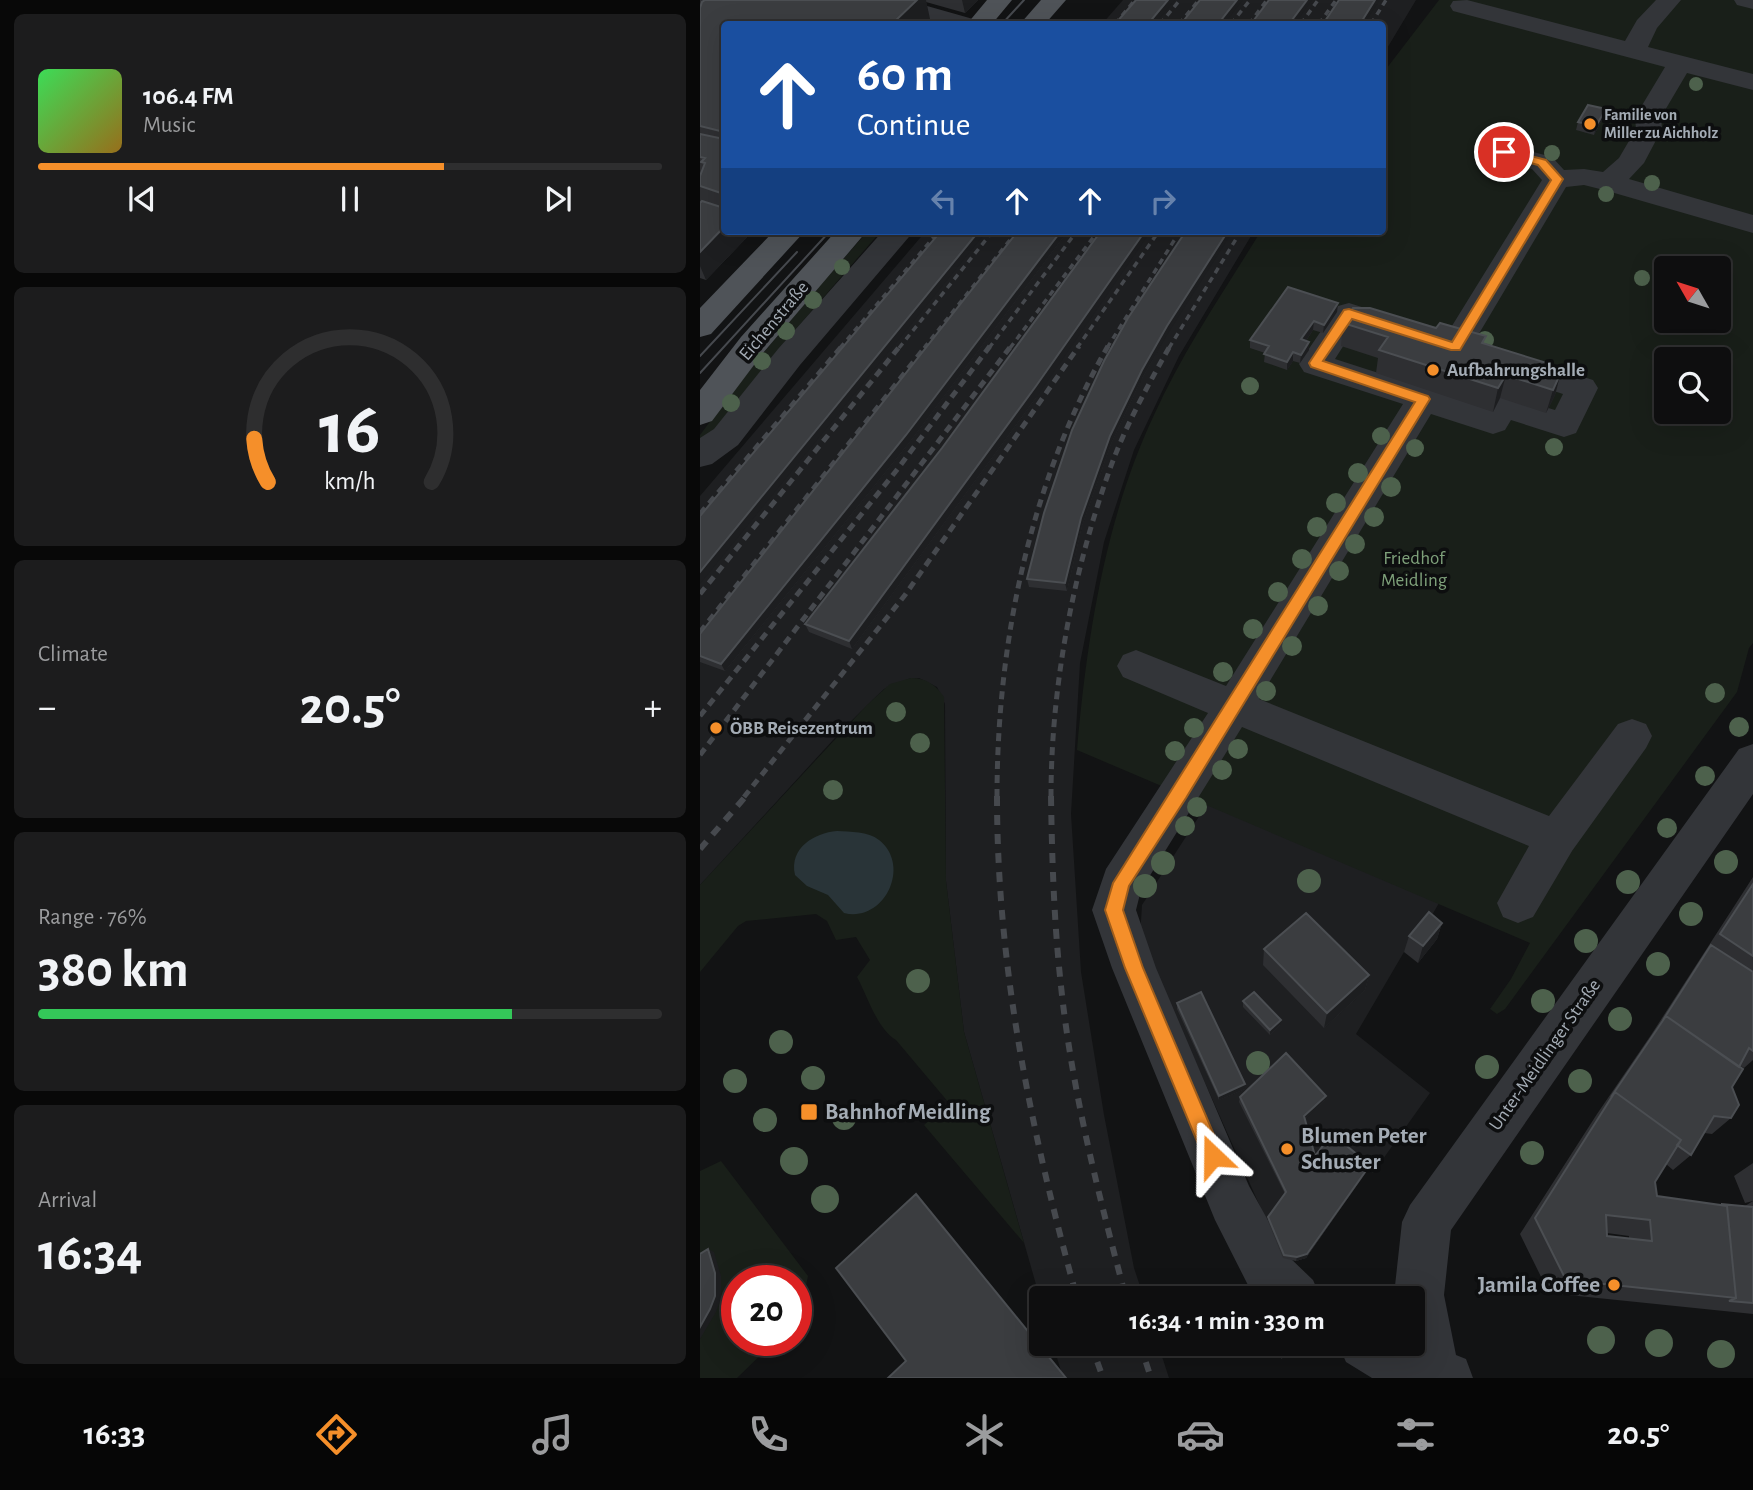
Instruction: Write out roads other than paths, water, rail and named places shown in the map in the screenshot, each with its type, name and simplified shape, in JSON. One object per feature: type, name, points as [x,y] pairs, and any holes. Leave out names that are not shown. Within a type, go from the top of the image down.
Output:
[{"type":"main road","points":[[982,21],[1000,0]]},
{"type":"main road","points":[[1035,21],[1054,0]]},
{"type":"main road","points":[[700,327],[786,235]]},
{"type":"main road","name":"Eichenstraße","points":[[700,413],[752,345],[848,235]]},
{"type":"street","points":[[879,0],[953,21]]},
{"type":"street","points":[[1633,51],[1646,25],[1668,0]]},
{"type":"street","points":[[1746,0],[1753,2]]},
{"type":"street","points":[[1462,6],[1753,82]]},
{"type":"street","points":[[1609,182],[1630,163],[1649,129],[1648,117],[1680,63]]},
{"type":"street","points":[[1488,148],[1542,163],[1557,179]]},
{"type":"street","points":[[1557,179],[1584,177],[1609,182],[1753,224]]},
{"type":"street","points":[[1455,347],[1557,179]]},
{"type":"street","points":[[700,455],[726,437],[789,357],[896,235]]},
{"type":"street","points":[[1349,313],[1455,347],[1582,388],[1564,425],[1502,405],[1493,422],[1315,363],[1349,313]]},
{"type":"street","points":[[1283,1286],[1269,1273],[1232,1203],[1134,968],[1114,910],[1121,883],[1180,793],[1423,399]]},
{"type":"street","points":[[1136,666],[1557,838]]},
{"type":"street","points":[[1518,903],[1557,838],[1632,736]]},
{"type":"street","name":"Unter-Meidlinger Straße","points":[[1438,1377],[1419,1296],[1427,1222],[1753,761]]},
{"type":"street","points":[[1384,1356],[1438,1377]]},
{"type":"tram line","points":[[1005,21],[1024,0]]},
{"type":"tram line","points":[[700,373],[826,235]]},
{"type":"tram line","points":[[700,356],[797,252]]},
{"type":"railway","points":[[1118,21],[1135,0]]},
{"type":"railway","points":[[1162,21],[1180,0]]},
{"type":"railway","points":[[1182,21],[1199,0]]},
{"type":"railway","points":[[1233,21],[1250,0]]},
{"type":"railway","points":[[1251,21],[1267,0]]},
{"type":"railway","points":[[1303,21],[1318,0]]},
{"type":"railway","points":[[1321,21],[1336,0]]},
{"type":"railway","points":[[1373,21],[1386,0]]},
{"type":"railway","points":[[840,348],[936,235]]},
{"type":"railway","points":[[899,348],[990,235]]},
{"type":"railway","points":[[924,348],[1014,235]]},
{"type":"railway","points":[[989,348],[1074,235]]},
{"type":"railway","points":[[1010,348],[1095,235]]},
{"type":"railway","points":[[1077,348],[1156,235]]},
{"type":"railway","points":[[1107,348],[1178,235]]},
{"type":"railway","points":[[1169,348],[1239,235]]},
{"type":"railway","points":[[700,514],[842,346]]},
{"type":"railway","points":[[700,594],[900,346]]},
{"type":"railway","points":[[700,632],[926,346]]},
{"type":"railway","points":[[700,716],[896,471],[990,346]]},
{"type":"railway","points":[[700,755],[1011,346]]},
{"type":"railway","points":[[744,797],[905,595],[1079,346]]},
{"type":"railway","points":[[997,797],[1003,680],[1023,564],[1058,452],[1081,398],[1108,346]]},
{"type":"railway","points":[[1051,796],[1060,671],[1075,588],[1086,546],[1117,451],[1170,346]]},
{"type":"railway","points":[[700,849],[746,796]]},
{"type":"railway","points":[[1051,796],[1055,915],[1066,1026],[1088,1144],[1123,1286]]},
{"type":"railway","points":[[997,797],[1003,924],[1010,987],[1031,1111],[1074,1286]]},
{"type":"railway","points":[[1095,1356],[1103,1378]]},
{"type":"railway","points":[[1144,1356],[1151,1378]]},
{"type":"place","name":"Familie von Miller zu Aichholz","points":[[1590,124]]},
{"type":"place","name":"Aufbahrungshalle","points":[[1433,370]]},
{"type":"place","name":"ÖBB Reisezentrum","points":[[716,728]]},
{"type":"place","name":"Bahnhof Meidling","points":[[809,1112]]},
{"type":"place","name":"Blumen Peter Schuster","points":[[1287,1149]]},
{"type":"place","name":"Jamila Coffee","points":[[1614,1285]]},
{"type":"park label","name":"Friedhof Meidling","points":[[1414,569]]}]
